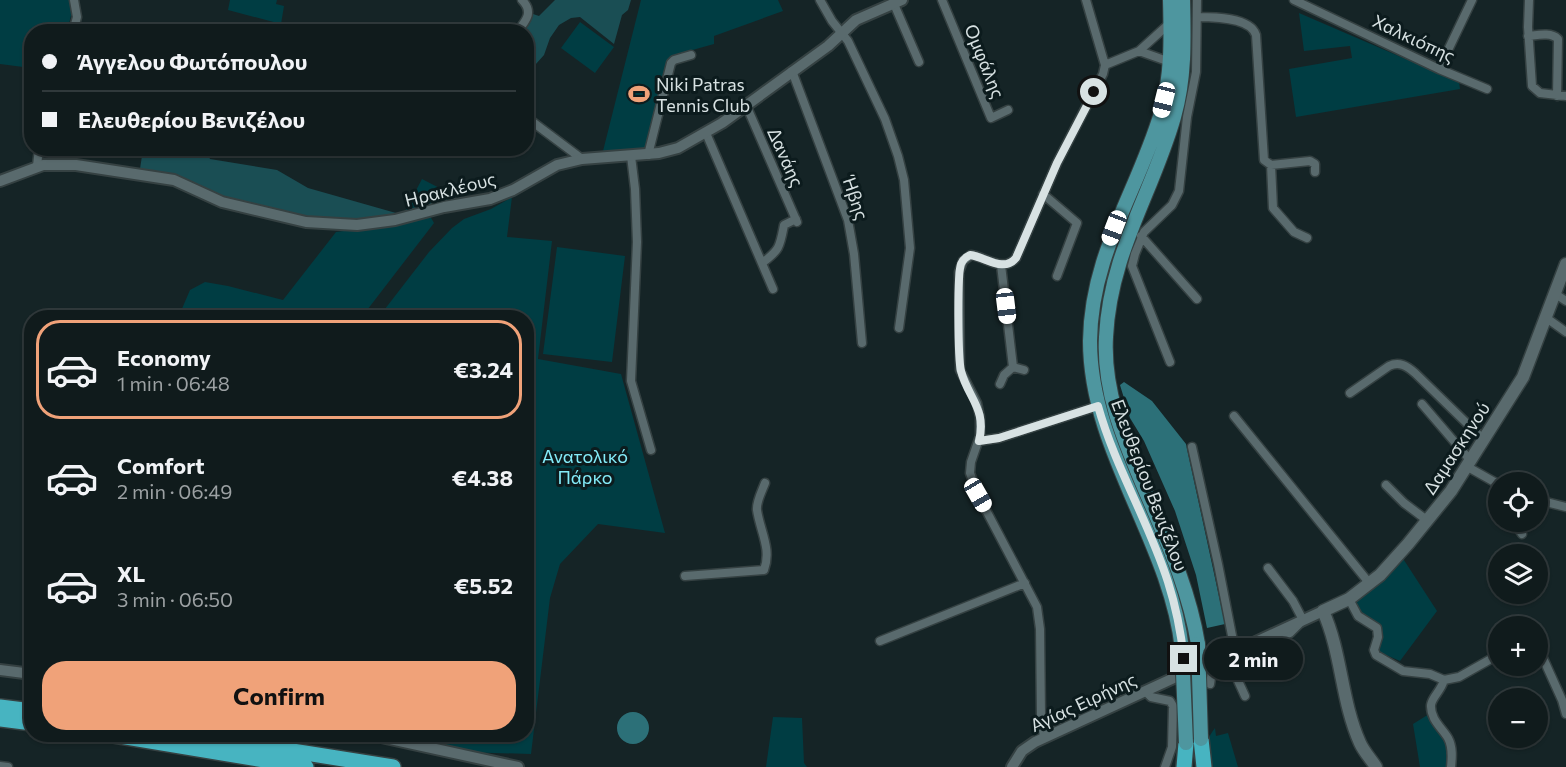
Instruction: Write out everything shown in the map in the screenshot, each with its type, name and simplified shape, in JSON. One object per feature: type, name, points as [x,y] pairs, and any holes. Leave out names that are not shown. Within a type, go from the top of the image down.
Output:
[{"type":"highway","points":[[0,707],[24,710]]},
{"type":"highway","points":[[0,719],[24,722]]},
{"type":"highway","points":[[1201,738],[1202,767]]},
{"type":"highway","points":[[156,742],[306,767]]},
{"type":"highway","points":[[237,742],[393,767]]},
{"type":"highway","points":[[1185,767],[1186,743]]},
{"type":"main road","name":"Ελευθερίου Βενιζέλου","points":[[1170,0],[1170,62],[1164,100],[1155,132],[1114,228],[1098,277],[1090,341],[1098,406],[1110,444],[1165,571],[1176,612],[1182,649],[1186,743]]},
{"type":"main road","name":"Ελευθερίου Βενιζέλου","points":[[1183,0],[1184,57],[1177,107],[1169,134],[1127,236],[1116,272],[1105,339],[1111,399],[1123,437],[1178,567],[1192,615],[1198,644],[1201,738]]},
{"type":"main road","name":"Δαμασκηνού","points":[[1323,611],[1350,599],[1370,584],[1428,521],[1448,495],[1523,377],[1566,264]]},
{"type":"main road","points":[[1323,611],[1337,649],[1344,691],[1356,731],[1362,747],[1376,767]]},
{"type":"street","points":[[74,0],[77,14],[75,24]]},
{"type":"street","points":[[522,0],[528,8],[529,15],[524,24]]},
{"type":"street","points":[[820,0],[853,51],[892,135],[904,180],[910,248],[899,328]]},
{"type":"street","name":"Ομφάλης","points":[[942,0],[991,118],[1008,110]]},
{"type":"street","points":[[1044,737],[1036,603],[972,483],[971,462],[979,441],[981,427],[979,411],[963,378],[960,364],[960,269],[963,261],[970,255],[1001,265],[1009,264],[1016,258],[1043,194],[1104,74],[1105,64],[1086,0]]},
{"type":"street","points":[[1170,362],[1143,290],[1132,268],[1141,236],[1150,224],[1172,205],[1179,191],[1187,117],[1196,72],[1197,0]]},
{"type":"street","points":[[1439,69],[1472,0]]},
{"type":"street","points":[[1528,36],[1548,35],[1558,39],[1561,96],[1538,93],[1532,86],[1528,36],[1529,0]]},
{"type":"street","name":"Χαλκιόπης","points":[[1300,1],[1439,69],[1488,89]]},
{"type":"street","points":[[898,2],[919,62]]},
{"type":"street","name":"Ηρακλέους","points":[[0,181],[37,166],[76,165],[174,180],[231,205],[306,222],[357,225],[395,220],[444,207],[490,199],[513,190],[558,165],[582,159],[631,156],[678,148],[706,133],[746,105],[828,46],[861,18],[898,2]]},
{"type":"street","points":[[1197,17],[1219,17],[1236,21],[1255,31],[1263,154],[1266,162],[1271,165],[1308,160],[1314,163],[1316,171]]},
{"type":"street","points":[[1105,64],[1139,51],[1171,22]]},
{"type":"street","points":[[1139,51],[1170,62]]},
{"type":"street","points":[[648,154],[671,63],[691,55]]},
{"type":"street","name":"Ήβης","points":[[792,71],[848,220],[854,254],[862,343]]},
{"type":"street","name":"Δανάης","points":[[746,105],[796,220],[784,225],[777,253],[762,263]]},
{"type":"street","points":[[534,123],[582,159]]},
{"type":"street","points":[[706,133],[773,289]]},
{"type":"street","points":[[37,166],[38,156]]},
{"type":"street","points":[[631,156],[636,198],[637,242],[631,381],[651,450]]},
{"type":"street","points":[[1271,165],[1274,208],[1294,232],[1307,237]]},
{"type":"street","points":[[1043,194],[1077,223],[1057,276]]},
{"type":"street","points":[[1141,236],[1197,299]]},
{"type":"street","points":[[1001,265],[1013,367]]},
{"type":"street","points":[[1554,293],[1566,302]]},
{"type":"street","points":[[1545,316],[1566,332]]},
{"type":"street","points":[[1350,393],[1389,366],[1396,363],[1404,365],[1483,439]]},
{"type":"street","points":[[1013,367],[1024,370]]},
{"type":"street","points":[[1000,384],[1004,375],[1013,367]]},
{"type":"street","points":[[1422,404],[1468,463],[1488,477]]},
{"type":"street","points":[[979,441],[999,438],[1098,406]]},
{"type":"street","points":[[1234,416],[1370,584]]},
{"type":"street","points":[[1192,447],[1235,651]]},
{"type":"street","points":[[685,576],[764,570],[768,561],[757,508],[765,483]]},
{"type":"street","points":[[1386,485],[1428,521]]},
{"type":"street","points":[[1548,502],[1566,507]]},
{"type":"street","points":[[1268,568],[1293,601],[1303,620]]},
{"type":"street","points":[[880,641],[1025,583]]},
{"type":"street","points":[[1350,599],[1358,616],[1377,628],[1378,637],[1374,650],[1376,655],[1403,671],[1431,674],[1444,680],[1459,677],[1488,661]]},
{"type":"street","points":[[1206,665],[1323,611]]},
{"type":"street","points":[[1210,684],[1212,672],[1290,633],[1303,620]]},
{"type":"street","points":[[1230,663],[1245,696]]},
{"type":"street","points":[[0,670],[24,673]]},
{"type":"street","points":[[1548,670],[1566,714]]},
{"type":"street","name":"Αγίας Ειρήνης","points":[[1012,767],[1022,751],[1044,737],[1176,678]]},
{"type":"street","points":[[1444,680],[1441,692],[1433,699],[1431,708],[1436,721],[1450,743],[1451,767]]},
{"type":"street","points":[[1145,691],[1151,697],[1170,701],[1173,706],[1172,747],[1165,767]]},
{"type":"street","points":[[404,742],[518,767]]},
{"type":"street","points":[[0,766],[8,767]]},
{"type":"green space","points":[[0,0],[71,0],[72,12],[69,24],[24,24],[24,67],[0,64]]},
{"type":"green space","points":[[230,0],[277,0],[276,4],[284,6],[281,24],[228,10]]},
{"type":"green space","name":"Niki Patras Tennis Club","points":[[641,0],[778,0],[783,11],[714,36],[714,44],[671,56],[646,149],[603,151]]},
{"type":"green space","points":[[1299,13],[1459,82],[1460,89],[1296,117],[1289,69],[1352,58],[1350,46],[1304,51]]},
{"type":"green space","points":[[580,22],[614,47],[595,73],[561,48]]},
{"type":"green space","points":[[422,179],[453,195],[452,199],[403,215]]},
{"type":"green space","name":"Ανατολικό Πάρκο","points":[[512,197],[507,237],[552,241],[538,359],[621,374],[665,533],[598,524],[560,564],[550,598],[534,729],[534,310],[384,310],[429,252],[452,228],[464,219],[491,209]]},
{"type":"green space","points":[[430,216],[434,223],[367,310],[181,310],[190,290],[205,282],[283,300],[336,232],[389,226]]},
{"type":"green space","points":[[557,247],[625,256],[612,362],[543,354]]},
{"type":"green space","points":[[1402,557],[1437,611],[1400,661],[1379,652],[1377,648],[1380,639],[1361,613],[1355,599]]},
{"type":"green space","points":[[1429,714],[1448,740],[1450,767],[1420,767],[1413,724]]},
{"type":"green space","points":[[773,717],[802,718],[804,763],[807,767],[766,767]]},
{"type":"green space","points":[[1215,728],[1216,736],[1228,733],[1238,767],[1207,767],[1206,751]]},
{"type":"green space","name":"Ανατολικό Πάρκο","points":[[417,742],[532,742],[531,754],[461,752]]},
{"type":"shaded area","points":[[555,0],[631,0],[628,10],[622,15],[614,44],[580,17],[571,18],[559,25],[550,38],[544,55],[534,66],[534,24],[524,24],[530,15],[539,16]]},
{"type":"shaded area","points":[[142,156],[208,156],[210,159],[277,170],[308,188],[403,215],[377,220],[314,220],[229,199],[178,176],[140,169]]},
{"type":"shaded area","points":[[1124,382],[1152,401],[1186,444],[1225,624],[1207,628],[1196,575],[1175,511],[1144,441],[1130,418],[1120,385]]},
{"type":"shaded area","points":[[633,712],[644,717],[649,728],[644,739],[633,744],[622,739],[617,728],[622,717]]},
{"type":"place","name":"Niki Patras Tennis Club","points":[[639,94]]},
{"type":"route","points":[[1094,92],[1057,163],[1016,258],[1006,266],[970,255],[961,265],[959,272],[960,370],[981,417],[979,441],[999,438],[1098,406],[1110,444],[1168,581],[1184,659]]}]
